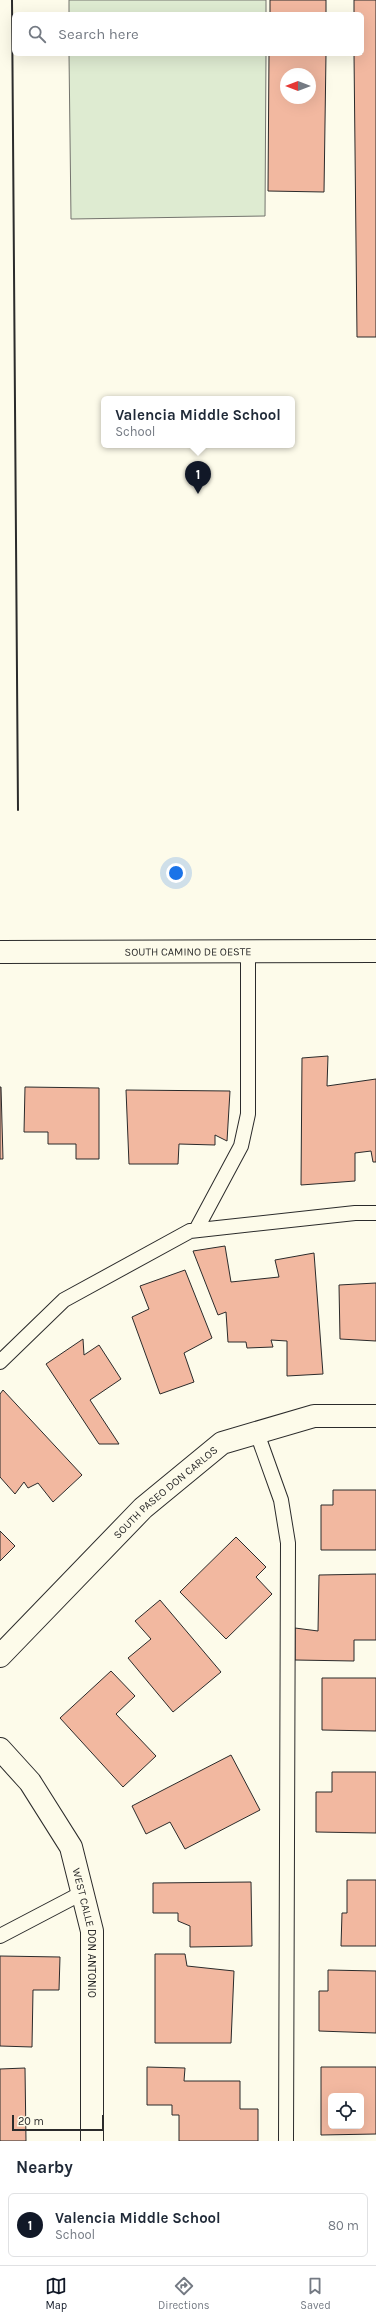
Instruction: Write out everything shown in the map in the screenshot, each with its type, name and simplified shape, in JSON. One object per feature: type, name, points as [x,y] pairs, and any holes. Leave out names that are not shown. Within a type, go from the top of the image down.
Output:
[{"type":"street","name":"SOUTH CAMINO DE OESTE","points":[[0,952],[376,951]]},
{"type":"street","name":"SOUTH PASEO DON CARLOS","points":[[0,1656],[143,1508],[222,1443],[314,1416],[376,1416]]},
{"type":"street","name":"WEST CALLE DON ANTONIO","points":[[0,1749],[30,1782],[71,1847],[92,1931],[92,2141]]},
{"type":"lane","points":[[196,1230],[241,1146],[248,1114],[248,951]]},
{"type":"lane","points":[[0,1362],[64,1300],[190,1231],[355,1213],[376,1213]]},
{"type":"lane","points":[[257,1433],[281,1500],[288,1543],[286,2141]]},
{"type":"lane","points":[[0,1936],[82,1892]]},
{"type":"green space","points":[[69,0],[266,0],[266,12],[69,12]]},
{"type":"green space","points":[[69,56],[266,56],[265,216],[71,219]]},
{"type":"building","points":[[270,0],[326,0],[326,12],[270,12]]},
{"type":"building","points":[[354,0],[376,0],[376,337],[357,337],[354,56],[364,56],[364,12],[354,12]]},
{"type":"building","points":[[269,56],[326,56],[324,192],[268,191]]},
{"type":"building","points":[[328,1056],[327,1086],[376,1079],[376,1162],[373,1162],[371,1151],[355,1153],[355,1181],[301,1185],[302,1058]]},
{"type":"building","points":[[1,1087],[3,1159],[0,1159]]},
{"type":"building","points":[[25,1087],[99,1088],[99,1159],[76,1159],[76,1144],[48,1144],[48,1132],[24,1132]]},
{"type":"building","points":[[126,1090],[230,1091],[227,1141],[215,1135],[215,1145],[179,1144],[178,1164],[129,1164]]},
{"type":"building","points":[[225,1246],[231,1282],[279,1277],[275,1260],[314,1253],[323,1374],[287,1376],[287,1341],[271,1340],[273,1347],[247,1348],[246,1342],[228,1342],[226,1312],[218,1315],[193,1251]]},
{"type":"building","points":[[185,1270],[212,1338],[184,1353],[194,1382],[160,1394],[132,1317],[149,1309],[140,1286]]},
{"type":"building","points":[[376,1283],[376,1341],[340,1339],[339,1285]]},
{"type":"building","points":[[83,1339],[84,1355],[99,1345],[121,1379],[90,1400],[119,1444],[99,1444],[46,1364]]},
{"type":"building","points":[[3,1390],[82,1475],[53,1502],[38,1483],[28,1488],[24,1482],[15,1494],[0,1477],[0,1394]]},
{"type":"building","points":[[333,1490],[376,1490],[376,1550],[321,1550],[321,1505],[333,1505]]},
{"type":"building","points":[[0,1531],[15,1546],[0,1561]]},
{"type":"building","points":[[236,1537],[266,1567],[256,1577],[272,1594],[226,1639],[180,1592]]},
{"type":"building","points":[[376,1574],[376,1640],[354,1640],[354,1661],[295,1660],[295,1628],[318,1631],[319,1575]]},
{"type":"building","points":[[160,1600],[221,1672],[173,1712],[128,1658],[151,1639],[135,1621]]},
{"type":"building","points":[[111,1671],[135,1696],[116,1714],[156,1756],[123,1787],[60,1718]]},
{"type":"building","points":[[322,1678],[376,1678],[376,1731],[322,1730]]},
{"type":"building","points":[[231,1755],[260,1810],[185,1849],[170,1822],[146,1834],[132,1806]]},
{"type":"building","points":[[332,1772],[376,1772],[376,1833],[316,1832],[316,1792],[332,1792]]},
{"type":"building","points":[[347,1880],[376,1880],[376,1946],[341,1946],[342,1913],[347,1913]]},
{"type":"building","points":[[251,1882],[252,1946],[190,1947],[190,1926],[178,1921],[178,1913],[153,1913],[153,1883]]},
{"type":"building","points":[[155,1954],[185,1954],[187,1966],[234,1971],[231,2043],[155,2043]]},
{"type":"building","points":[[0,1956],[60,1957],[59,1990],[33,1990],[32,2047],[0,2046]]},
{"type":"building","points":[[328,1970],[376,1971],[376,2033],[319,2031],[319,1991],[328,1991]]},
{"type":"building","points":[[147,2067],[185,2068],[184,2081],[240,2081],[240,2109],[258,2109],[258,2141],[179,2141],[179,2115],[172,2115],[172,2105],[147,2105]]},
{"type":"building","points":[[321,2067],[376,2067],[376,2134],[321,2135]]},
{"type":"building","points":[[25,2068],[26,2141],[0,2141],[0,2069]]},
{"type":"wall","points":[[12,0],[12,12]]},
{"type":"wall","points":[[12,56],[18,810]]},
{"type":"place","name":"Valencia Middle School","points":[[198,494]]}]
